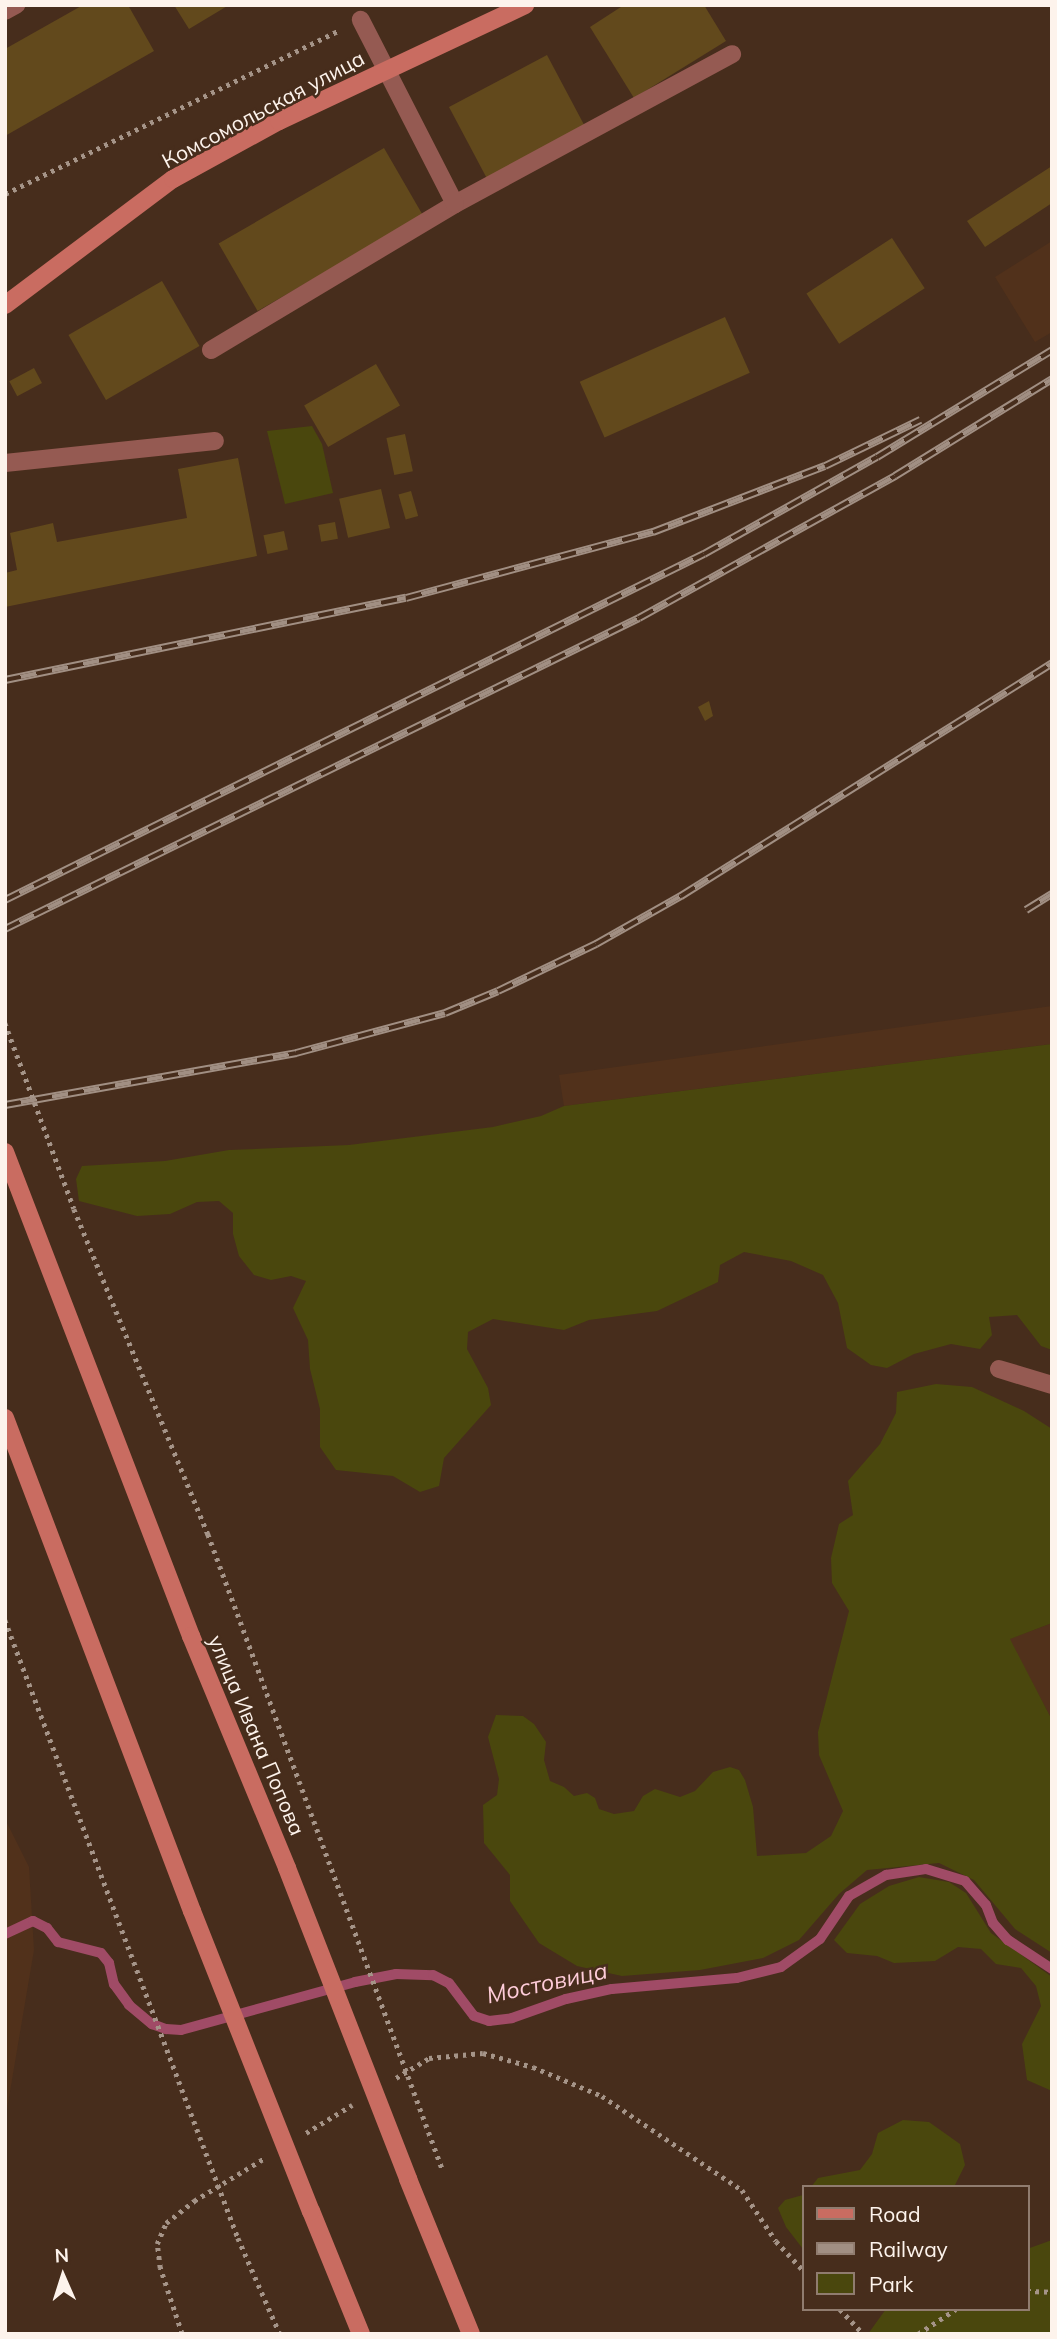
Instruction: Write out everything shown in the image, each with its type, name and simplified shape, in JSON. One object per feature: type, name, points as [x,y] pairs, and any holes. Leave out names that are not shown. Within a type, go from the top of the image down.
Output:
[{"type":"main road","name":"Комсомольская улица","points":[[5,305],[173,179],[279,121],[525,5]]},
{"type":"main road","name":"улица Ивана Попова","points":[[5,1153],[191,1636],[287,1868],[471,2334]]},
{"type":"main road","points":[[5,1418],[187,1898],[361,2334]]},
{"type":"lane","points":[[5,12],[16,5]]},
{"type":"lane","points":[[360,20],[455,204]]},
{"type":"lane","points":[[211,350],[455,204],[732,54]]},
{"type":"lane","points":[[5,463],[215,441]]},
{"type":"lane","points":[[999,1369],[1052,1385]]},
{"type":"path","points":[[5,194],[360,20]]},
{"type":"path","points":[[5,1023],[74,1209],[208,1534],[442,2168]]},
{"type":"path","points":[[5,1620],[238,2238],[280,2334]]},
{"type":"path","points":[[394,2079],[429,2058],[483,2053],[533,2067],[601,2096],[742,2190],[776,2241],[802,2269]]},
{"type":"path","points":[[300,2137],[359,2101]]},
{"type":"path","points":[[182,2334],[160,2268],[157,2244],[166,2224],[194,2201],[265,2158]]},
{"type":"path","points":[[1029,2291],[1052,2292]]},
{"type":"path","points":[[843,2311],[863,2334]]},
{"type":"path","points":[[918,2334],[953,2311]]},
{"type":"shaded area","points":[[1052,241],[1052,332],[1035,342],[995,277]]},
{"type":"shaded area","points":[[1052,1006],[1052,1044],[564,1106],[559,1075]]},
{"type":"shaded area","points":[[1052,1623],[1052,1720],[1009,1639]]},
{"type":"shaded area","points":[[5,1819],[29,1867],[34,1950],[5,2121]]},
{"type":"green space","points":[[312,426],[322,444],[333,493],[285,504],[267,431]]},
{"type":"green space","points":[[1052,1044],[1052,1350],[1041,1346],[1017,1315],[989,1317],[992,1335],[980,1349],[951,1344],[914,1354],[887,1368],[871,1365],[847,1348],[838,1303],[823,1275],[791,1261],[744,1252],[720,1265],[718,1282],[657,1311],[589,1320],[564,1330],[493,1319],[468,1332],[467,1349],[488,1388],[491,1405],[444,1458],[439,1486],[420,1492],[393,1476],[336,1470],[320,1447],[320,1409],[310,1369],[308,1340],[293,1308],[306,1281],[291,1276],[271,1280],[254,1275],[239,1256],[233,1234],[233,1213],[219,1201],[197,1202],[170,1214],[137,1216],[79,1201],[76,1179],[82,1166],[165,1161],[229,1150],[349,1145],[493,1127],[541,1116],[564,1106]]},
{"type":"green space","points":[[936,1384],[972,1387],[1024,1411],[1052,1429],[1052,1623],[1010,1639],[1052,1720],[1052,1953],[1015,1929],[974,1880],[939,1863],[867,1870],[839,1894],[799,1940],[763,1958],[700,1970],[622,1976],[577,1966],[539,1943],[510,1901],[510,1875],[484,1843],[483,1805],[497,1795],[499,1779],[488,1737],[496,1715],[523,1716],[534,1724],[546,1742],[544,1760],[550,1781],[564,1787],[574,1796],[587,1793],[595,1798],[599,1809],[614,1814],[634,1811],[643,1796],[655,1789],[680,1797],[695,1791],[713,1772],[730,1767],[739,1770],[745,1780],[753,1807],[757,1856],[806,1853],[831,1836],[843,1811],[819,1755],[818,1732],[849,1611],[832,1583],[831,1558],[839,1524],[853,1515],[848,1481],[880,1444],[896,1413],[897,1392]]},
{"type":"green space","points":[[919,1877],[949,1882],[966,1893],[991,1933],[1052,1977],[1052,2091],[1027,2080],[1022,2044],[1041,2006],[1036,1986],[1021,1968],[996,1964],[981,1949],[958,1947],[935,1961],[894,1963],[877,1956],[847,1953],[834,1940],[860,1904],[889,1886]]},
{"type":"green space","points":[[903,2120],[929,2122],[960,2144],[965,2165],[955,2185],[813,2185],[818,2178],[860,2170],[872,2154],[878,2133]]},
{"type":"green space","points":[[802,2195],[802,2248],[786,2227],[778,2208],[785,2200]]},
{"type":"green space","points":[[1052,2240],[1052,2334],[868,2334],[885,2311],[1029,2311],[1029,2248]]},
{"type":"building","points":[[83,5],[128,5],[154,51],[5,136],[5,49]]},
{"type":"building","points":[[174,5],[229,5],[189,29]]},
{"type":"building","points":[[624,5],[704,5],[726,41],[634,98],[590,27]]},
{"type":"building","points":[[547,55],[585,127],[487,180],[449,107]]},
{"type":"building","points":[[384,148],[423,216],[258,311],[219,244]]},
{"type":"building","points":[[1052,166],[1052,203],[985,247],[967,221]]},
{"type":"building","points":[[892,238],[925,288],[839,344],[806,294]]},
{"type":"building","points":[[162,281],[200,346],[106,400],[68,335]]},
{"type":"building","points":[[725,317],[750,373],[605,437],[580,382]]},
{"type":"building","points":[[376,364],[400,406],[328,447],[304,406]]},
{"type":"building","points":[[34,368],[42,383],[17,396],[9,381]]},
{"type":"building","points":[[405,434],[413,471],[394,475],[386,438]]},
{"type":"building","points":[[238,458],[257,556],[5,607],[5,573],[17,570],[10,533],[53,523],[57,542],[187,518],[178,469]]},
{"type":"building","points":[[381,489],[390,528],[348,538],[339,499]]},
{"type":"building","points":[[411,491],[418,516],[406,520],[399,495]]},
{"type":"building","points":[[335,522],[338,539],[321,542],[318,525]]},
{"type":"building","points":[[284,531],[288,550],[267,554],[263,535]]},
{"type":"building","points":[[709,701],[713,716],[705,721],[698,707]]},
{"type":"waterway","name":"Мостовица","points":[[5,1934],[33,1921],[47,1928],[58,1942],[101,1953],[109,1963],[114,1984],[129,2005],[152,2024],[166,2029],[181,2030],[355,1982],[396,1974],[433,1975],[449,1983],[474,2016],[489,2021],[512,2018],[566,1999],[612,1989],[737,1978],[781,1967],[820,1939],[849,1896],[886,1875],[926,1869],[965,1881],[986,1905],[993,1923],[1008,1940],[1052,1969]]},
{"type":"railway","points":[[5,900],[704,554],[877,457],[1052,350]]},
{"type":"railway","points":[[5,929],[639,618],[895,476],[1052,379]]},
{"type":"railway","points":[[5,680],[406,598],[653,532],[825,466],[920,420]]},
{"type":"railway","points":[[5,1105],[296,1053],[445,1013],[498,991],[596,944],[681,896],[1052,663]]},
{"type":"railway","points":[[1026,910],[1052,894]]}]
